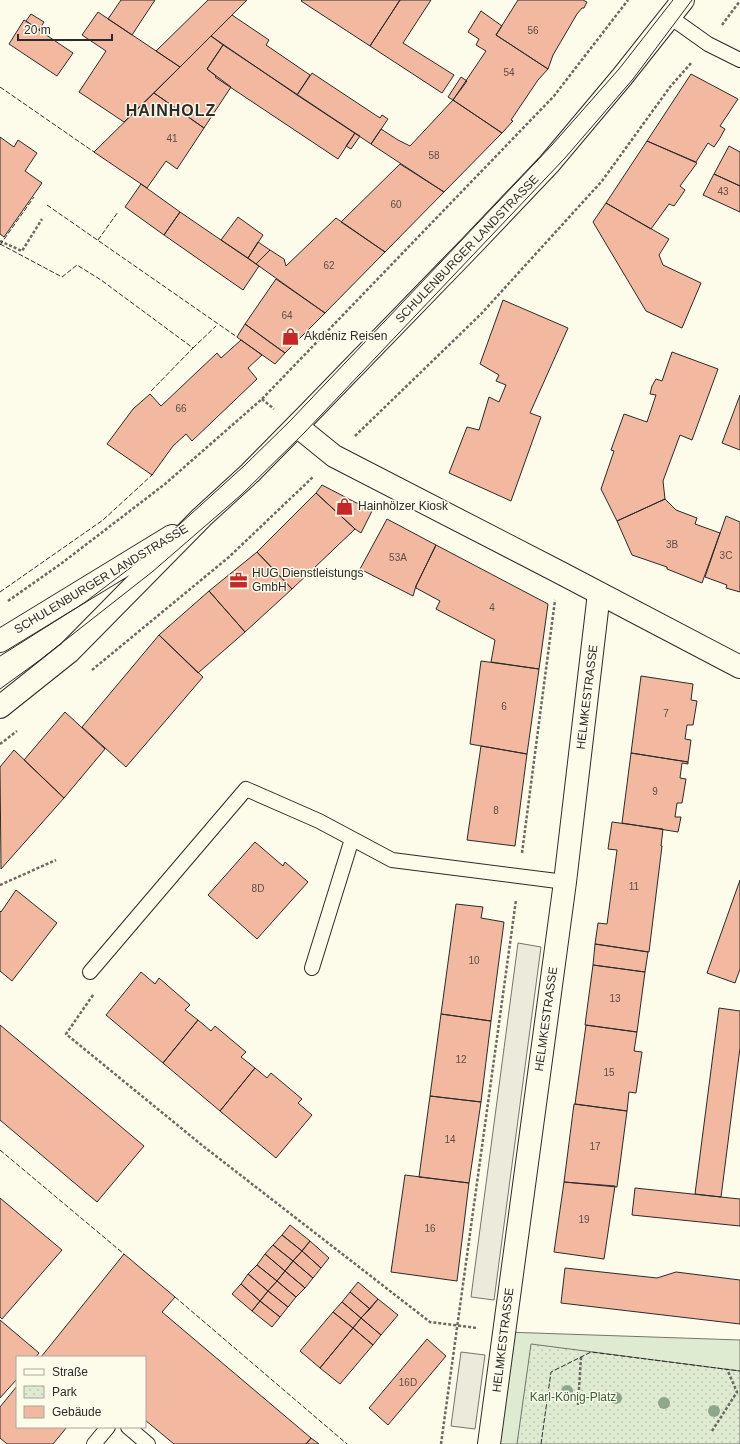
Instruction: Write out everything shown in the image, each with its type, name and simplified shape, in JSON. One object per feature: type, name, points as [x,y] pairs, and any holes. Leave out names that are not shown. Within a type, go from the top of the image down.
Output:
[{"type":"street","name":"SCHULENBURGER LANDSTRASSE","points":[[0,707],[69,652],[202,517],[250,473],[297,426],[549,164],[622,77],[676,8]]},
{"type":"street","points":[[297,426],[334,456],[740,667]]},
{"type":"street","name":"SCHULENBURGER LANDSTRASSE","points":[[0,641],[202,517]]},
{"type":"street","name":"HELMKESTRASSE","points":[[489,1444],[565,882],[599,593]]},
{"type":"lane","points":[[676,8],[708,44],[740,60]]},
{"type":"lane","points":[[90,972],[246,789],[319,821],[392,860],[565,882]]},
{"type":"lane","points":[[312,968],[352,839]]},
{"type":"lane","points":[[94,1444],[107,1428]]},
{"type":"lane","points":[[129,1428],[148,1444]]},
{"type":"path","points":[[6,603],[62,563],[165,484],[262,399],[554,96],[628,0]]},
{"type":"path","points":[[90,672],[229,557],[481,314],[602,181],[670,87],[708,44],[740,1]]},
{"type":"path","points":[[0,241],[22,251],[42,219]]},
{"type":"path","points":[[441,1444],[559,572]]},
{"type":"path","points":[[0,744],[18,730]]},
{"type":"path","points":[[0,885],[56,860]]},
{"type":"path","points":[[90,972],[96,990],[66,1034],[203,1146],[430,1322],[504,1332]]},
{"type":"path","points":[[578,1405],[581,1357]]},
{"type":"path","points":[[712,1431],[738,1393],[727,1369]]},
{"type":"green space","name":"Karl-König-Platz","points":[[504,1332],[740,1340],[740,1444],[499,1444]]},
{"type":"green space","name":"Karl-König-Platz","points":[[531,1344],[740,1371],[740,1444],[517,1444]]},
{"type":"shaded area","points":[[518,943],[541,947],[494,1300],[471,1297]]},
{"type":"shaded area","points":[[461,1352],[485,1355],[475,1429],[451,1426]]},
{"type":"building","points":[[121,0],[155,0],[132,35],[108,19]]},
{"type":"building","points":[[208,0],[247,0],[180,67],[156,51]]},
{"type":"building","points":[[400,0],[370,46],[301,1]]},
{"type":"building","points":[[400,0],[431,0],[403,43],[454,75],[442,93],[370,46]]},
{"type":"building","points":[[518,0],[583,0],[587,2],[584,8],[582,8],[577,14],[553,55],[548,69],[496,35]]},
{"type":"building","points":[[481,11],[502,26],[496,35],[548,69],[538,80],[511,120],[513,121],[502,133],[453,100],[486,51],[476,45],[479,39],[468,32]]},
{"type":"building","points":[[98,12],[180,67],[124,122],[79,92],[106,51],[82,35]]},
{"type":"building","points":[[31,14],[44,22],[39,30],[26,21]]},
{"type":"building","points":[[232,15],[269,40],[266,45],[310,75],[297,95],[211,36]]},
{"type":"building","points":[[24,20],[73,53],[57,76],[9,44]]},
{"type":"building","points":[[211,36],[223,45],[207,69],[231,87],[204,128],[154,93]]},
{"type":"building","points":[[223,45],[355,133],[338,159],[215,77],[216,76],[207,69]]},
{"type":"building","points":[[312,73],[380,118],[382,115],[388,119],[371,144],[297,95]]},
{"type":"building","points":[[691,74],[738,99],[720,126],[725,129],[714,147],[708,143],[696,162],[647,141]]},
{"type":"building","points":[[461,77],[467,81],[453,100],[448,97]]},
{"type":"building","points":[[154,93],[204,128],[177,169],[166,161],[147,188],[94,152]]},
{"type":"building","points":[[453,100],[502,133],[444,192],[371,144],[381,129],[410,146]]},
{"type":"building","points":[[355,133],[360,136],[351,149],[346,146]]},
{"type":"building","points":[[0,137],[14,147],[18,140],[37,153],[25,171],[42,183],[4,237],[0,234]]},
{"type":"building","points":[[647,141],[697,163],[680,186],[685,190],[679,199],[674,206],[669,204],[651,229],[606,203]]},
{"type":"building","points":[[729,146],[740,152],[740,186],[714,174]]},
{"type":"building","points":[[400,164],[444,192],[385,252],[341,222]]},
{"type":"building","points":[[714,174],[740,186],[740,212],[703,195]]},
{"type":"building","points":[[141,184],[180,212],[164,235],[125,207]]},
{"type":"building","points":[[606,203],[669,239],[659,255],[663,265],[701,283],[682,328],[646,311],[593,222]]},
{"type":"building","points":[[180,212],[259,266],[243,290],[164,235]]},
{"type":"building","points":[[238,217],[263,235],[248,258],[221,240]]},
{"type":"building","points":[[336,218],[385,252],[325,313],[256,264],[270,250],[284,259],[286,266]]},
{"type":"building","points":[[258,242],[270,250],[256,264],[248,258]]},
{"type":"building","points":[[276,279],[325,313],[285,353],[245,324]]},
{"type":"building","points":[[503,300],[568,328],[530,413],[541,417],[511,501],[449,473],[467,427],[479,430],[489,397],[499,402],[506,385],[496,381],[499,375],[480,364]]},
{"type":"building","points":[[245,324],[285,353],[275,364],[237,337]]},
{"type":"building","points":[[241,340],[262,355],[248,368],[257,379],[192,441],[186,434],[173,446],[152,475],[107,444],[133,409],[150,394],[161,406],[217,353],[221,358]]},
{"type":"building","points":[[672,352],[718,369],[692,440],[680,435],[663,481],[665,499],[617,521],[601,489],[614,451],[611,450],[624,414],[647,422],[656,395],[650,394],[652,386],[656,379],[662,381]]},
{"type":"building","points":[[740,395],[740,450],[722,443]]},
{"type":"building","points":[[322,485],[372,511],[361,533],[316,493]]},
{"type":"building","points":[[316,493],[355,529],[292,589],[257,552]]},
{"type":"building","points":[[665,499],[676,510],[697,518],[695,524],[720,533],[702,583],[667,569],[667,567],[632,555],[617,521]]},
{"type":"building","points":[[726,516],[740,522],[740,592],[726,588],[727,585],[705,577]]},
{"type":"building","points":[[387,519],[436,545],[416,586],[413,596],[360,569]]},
{"type":"building","points":[[436,545],[548,604],[539,669],[491,662],[495,640],[436,609],[440,601],[416,588]]},
{"type":"building","points":[[257,552],[292,589],[245,632],[209,591]]},
{"type":"building","points":[[209,591],[245,632],[198,673],[159,635]]},
{"type":"building","points":[[159,635],[203,677],[126,767],[82,727]]},
{"type":"building","points":[[481,661],[539,669],[527,754],[470,744]]},
{"type":"building","points":[[641,676],[693,684],[691,700],[697,701],[693,725],[687,725],[685,739],[691,740],[688,762],[631,753]]},
{"type":"building","points":[[65,712],[105,749],[64,798],[24,760]]},
{"type":"building","points":[[481,746],[527,754],[515,846],[467,840]]},
{"type":"building","points":[[14,750],[64,798],[1,869],[0,767]]},
{"type":"building","points":[[631,753],[688,762],[688,764],[682,763],[680,778],[686,779],[682,803],[677,803],[675,817],[681,817],[678,832],[622,823]]},
{"type":"building","points":[[612,822],[663,829],[649,952],[595,944],[598,923],[607,924],[617,850],[608,849]]},
{"type":"building","points":[[255,842],[283,866],[285,862],[308,882],[257,939],[208,895]]},
{"type":"building","points":[[740,880],[740,969],[735,983],[707,973]]},
{"type":"building","points":[[16,890],[57,923],[12,981],[0,971],[0,911],[1,912]]},
{"type":"building","points":[[456,904],[483,907],[481,918],[504,922],[491,1021],[441,1014]]},
{"type":"building","points":[[595,944],[648,952],[645,972],[593,965]]},
{"type":"building","points":[[593,965],[645,972],[637,1032],[585,1025]]},
{"type":"building","points":[[141,972],[155,984],[159,978],[190,1005],[185,1010],[198,1020],[163,1063],[106,1015]]},
{"type":"building","points":[[719,1008],[740,1011],[740,1048],[721,1197],[695,1194]]},
{"type":"building","points":[[441,1014],[491,1021],[481,1102],[430,1096]]},
{"type":"building","points":[[198,1020],[211,1031],[215,1026],[246,1052],[241,1057],[255,1068],[220,1111],[163,1063]]},
{"type":"building","points":[[0,1025],[144,1146],[97,1202],[0,1120]]},
{"type":"building","points":[[586,1025],[637,1032],[634,1051],[642,1052],[636,1093],[629,1092],[627,1111],[575,1104]]},
{"type":"building","points":[[255,1068],[267,1078],[271,1073],[302,1099],[298,1103],[312,1115],[276,1158],[220,1111]]},
{"type":"building","points":[[430,1096],[481,1102],[469,1183],[419,1177]]},
{"type":"building","points":[[574,1104],[627,1111],[617,1187],[564,1182]]},
{"type":"building","points":[[405,1175],[469,1183],[457,1281],[391,1272]]},
{"type":"building","points":[[564,1182],[615,1186],[604,1259],[554,1252]]},
{"type":"building","points":[[635,1188],[740,1199],[740,1226],[632,1215]]},
{"type":"building","points":[[0,1198],[62,1250],[2,1319],[0,1317]]},
{"type":"building","points":[[290,1225],[310,1241],[302,1251],[282,1235]]},
{"type":"building","points":[[282,1235],[302,1251],[293,1261],[273,1245]]},
{"type":"building","points":[[310,1241],[329,1258],[321,1268],[302,1251]]},
{"type":"building","points":[[273,1245],[293,1261],[285,1271],[265,1254]]},
{"type":"building","points":[[302,1251],[321,1268],[313,1278],[293,1261]]},
{"type":"building","points":[[124,1254],[175,1297],[162,1312],[311,1438],[306,1444],[174,1444],[146,1421],[146,1356],[42,1356]]},
{"type":"building","points":[[265,1254],[285,1271],[277,1281],[257,1265]]},
{"type":"building","points":[[293,1261],[313,1278],[305,1288],[285,1271]]},
{"type":"building","points":[[257,1265],[277,1281],[268,1291],[248,1274]]},
{"type":"building","points":[[565,1268],[657,1278],[676,1272],[740,1280],[740,1324],[561,1303]]},
{"type":"building","points":[[285,1271],[305,1288],[296,1297],[277,1281]]},
{"type":"building","points":[[248,1274],[268,1291],[260,1301],[241,1284]]},
{"type":"building","points":[[277,1281],[296,1297],[288,1307],[268,1291]]},
{"type":"building","points":[[358,1282],[378,1299],[370,1309],[350,1292]]},
{"type":"building","points":[[241,1284],[260,1301],[252,1311],[232,1294]]},
{"type":"building","points":[[268,1291],[288,1307],[280,1317],[260,1301]]},
{"type":"building","points":[[350,1292],[370,1309],[361,1318],[342,1302]]},
{"type":"building","points":[[378,1299],[398,1315],[381,1335],[361,1318]]},
{"type":"building","points":[[260,1301],[280,1317],[272,1327],[252,1311]]},
{"type":"building","points":[[342,1302],[361,1318],[353,1328],[333,1312]]},
{"type":"building","points":[[333,1312],[353,1328],[320,1368],[300,1351]]},
{"type":"building","points":[[361,1318],[381,1335],[373,1345],[353,1328]]},
{"type":"building","points":[[0,1320],[39,1353],[37,1356],[16,1356],[16,1380],[0,1398]]},
{"type":"building","points":[[353,1328],[373,1345],[340,1384],[320,1368]]},
{"type":"building","points":[[427,1339],[446,1356],[388,1425],[369,1408]]},
{"type":"building","points":[[16,1387],[16,1428],[66,1428],[53,1444],[7,1444],[0,1438],[0,1407]]},
{"type":"building","points":[[311,1438],[319,1444],[306,1444]]},
{"type":"tram line","points":[[0,656],[84,603],[138,562],[244,466],[290,421],[552,145],[619,69],[673,0]]},
{"type":"tram line","points":[[0,689],[40,660],[152,572],[241,495],[304,433],[565,158],[633,79],[692,0]]},
{"type":"fence","points":[[0,87],[94,152]]},
{"type":"fence","points":[[0,245],[34,197]]},
{"type":"fence","points":[[47,205],[237,337]]},
{"type":"fence","points":[[98,240],[118,212]]},
{"type":"fence","points":[[0,244],[62,277],[77,265],[101,280],[193,348],[151,391]]},
{"type":"fence","points":[[193,348],[216,326]]},
{"type":"fence","points":[[0,592],[103,520],[152,475]]},
{"type":"fence","points":[[0,1150],[124,1254]]},
{"type":"fence","points":[[175,1297],[347,1444]]},
{"type":"fence","points":[[541,1444],[551,1372],[591,1352],[740,1371]]},
{"type":"place","name":"Akdeniz Reisen","points":[[291,336]]},
{"type":"place","name":"Hainhölzer Kiosk","points":[[345,506]]},
{"type":"place","name":"HUG Dienstleistungs GmbH","points":[[239,580]]},
{"type":"district","name":"HAINHOLZ","points":[[171,110]]}]
